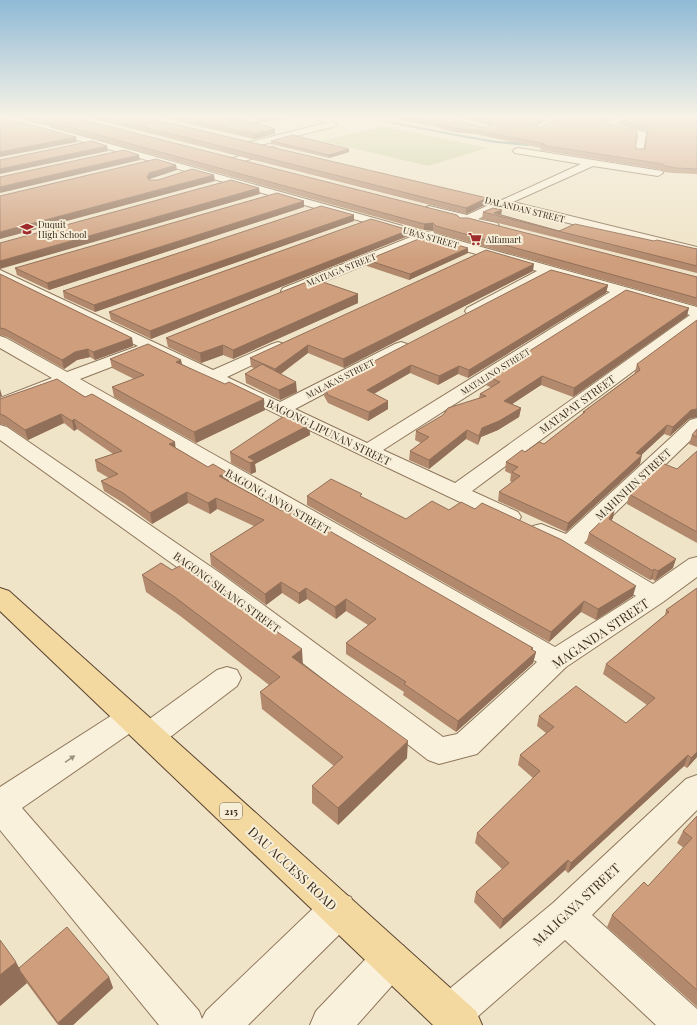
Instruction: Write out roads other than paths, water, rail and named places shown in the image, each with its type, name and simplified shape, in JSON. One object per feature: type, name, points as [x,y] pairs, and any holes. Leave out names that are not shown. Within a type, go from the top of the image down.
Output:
[{"type":"main road","name":"DAU ACCESS ROAD","points":[[0,597],[456,1019]]},
{"type":"street","points":[[136,166],[140,165]]},
{"type":"street","name":"UBAS STREET","points":[[175,165],[697,312]]},
{"type":"street","points":[[174,176],[216,165]]},
{"type":"street","points":[[256,165],[260,166]]},
{"type":"street","points":[[503,204],[587,165]]},
{"type":"street","points":[[603,165],[658,173]]},
{"type":"street","points":[[209,187],[232,181]]},
{"type":"street","points":[[253,200],[276,194]]},
{"type":"street","name":"DALANDAN STREET","points":[[488,200],[697,251]]},
{"type":"street","name":"MATIAGA STREET","points":[[277,295],[503,204]]},
{"type":"street","points":[[300,214],[322,206]]},
{"type":"street","points":[[422,208],[506,229]]},
{"type":"street","points":[[350,228],[372,220]]},
{"type":"street","points":[[673,245],[691,236]]},
{"type":"street","points":[[463,262],[484,252]]},
{"type":"street","points":[[462,316],[549,270]]},
{"type":"street","name":"BAGONG LIPUNAN STREET","points":[[5,273],[55,294],[160,343],[214,376],[280,409],[569,544],[654,596]]},
{"type":"street","name":"MATALINO STREET","points":[[368,451],[622,291]]},
{"type":"street","name":"MATAPAT STREET","points":[[457,492],[697,317]]},
{"type":"street","points":[[214,376],[292,340]]},
{"type":"street","name":"BAGONG ANYO STREET","points":[[0,341],[556,660]]},
{"type":"street","name":"MALAKAS STREET","points":[[280,409],[414,341]]},
{"type":"street","points":[[0,404],[160,343]]},
{"type":"street","name":"MAHINHIN STREET","points":[[569,544],[697,424]]},
{"type":"street","name":"BAGONG SILANG STREET","points":[[0,431],[211,579],[439,751],[452,749]]},
{"type":"street","name":"MAGANDA STREET","points":[[452,749],[466,744],[556,660],[654,596],[697,565]]},
{"type":"street","points":[[185,1025],[0,806],[227,678]]},
{"type":"street","name":"MALIGAYA STREET","points":[[456,1019],[566,916],[697,789]]},
{"type":"street","points":[[220,1025],[338,910]]},
{"type":"street","points":[[566,916],[685,1025]]},
{"type":"street","points":[[330,1025],[391,959]]},
{"type":"place","name":"Duquit High School","points":[[27,229]]},
{"type":"place","name":"Alfamart","points":[[475,239]]}]
